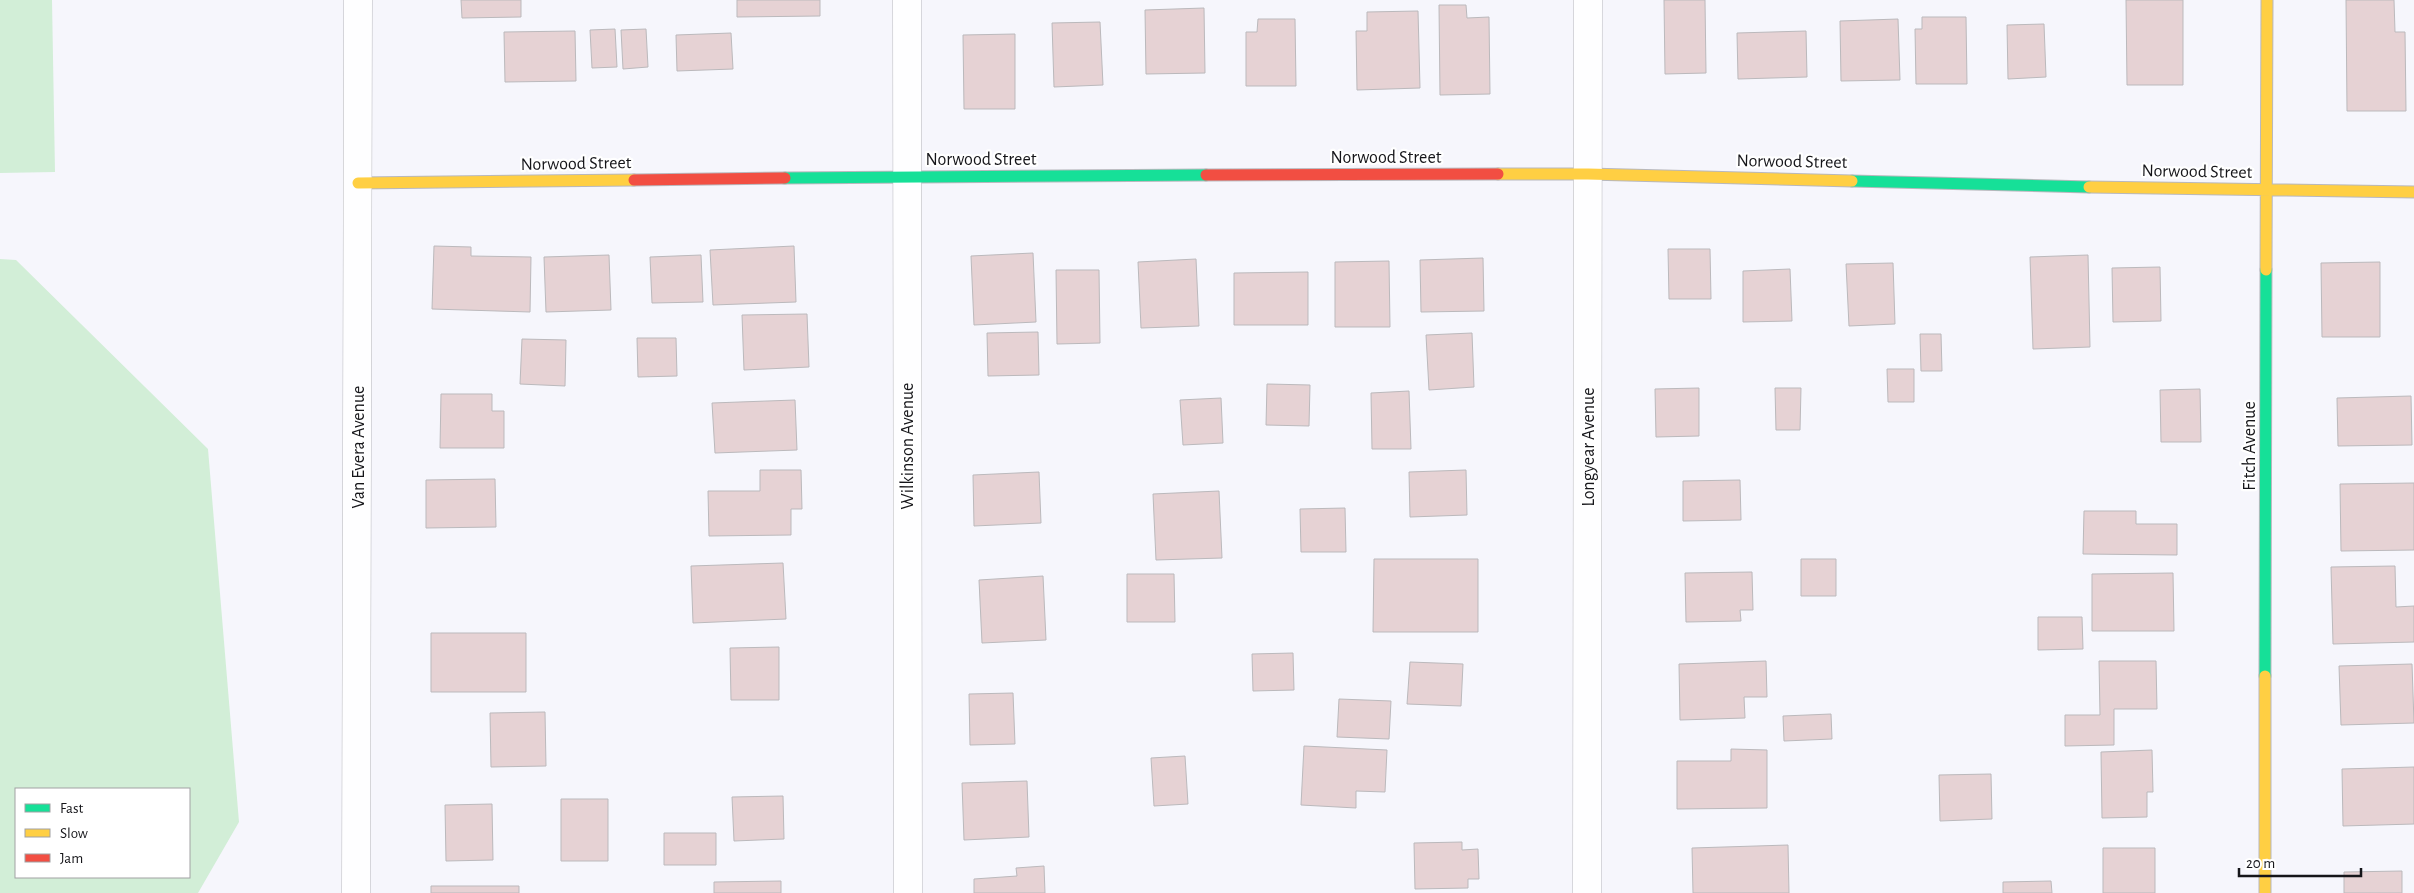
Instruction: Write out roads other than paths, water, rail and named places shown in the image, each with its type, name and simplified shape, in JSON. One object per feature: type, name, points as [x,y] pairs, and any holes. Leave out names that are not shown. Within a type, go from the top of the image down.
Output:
[{"type":"street","name":"Van Evera Avenue","points":[[356,893],[358,0]]},
{"type":"street","name":"Wilkinson Avenue","points":[[907,0],[908,893]]},
{"type":"street","name":"Longyear Avenue","points":[[1587,893],[1588,0]]},
{"type":"street","name":"Fitch Avenue","points":[[2265,893],[2268,0]]},
{"type":"street","name":"Norwood Street","points":[[358,183],[907,177],[1588,174],[2267,191],[2414,192]]}]
